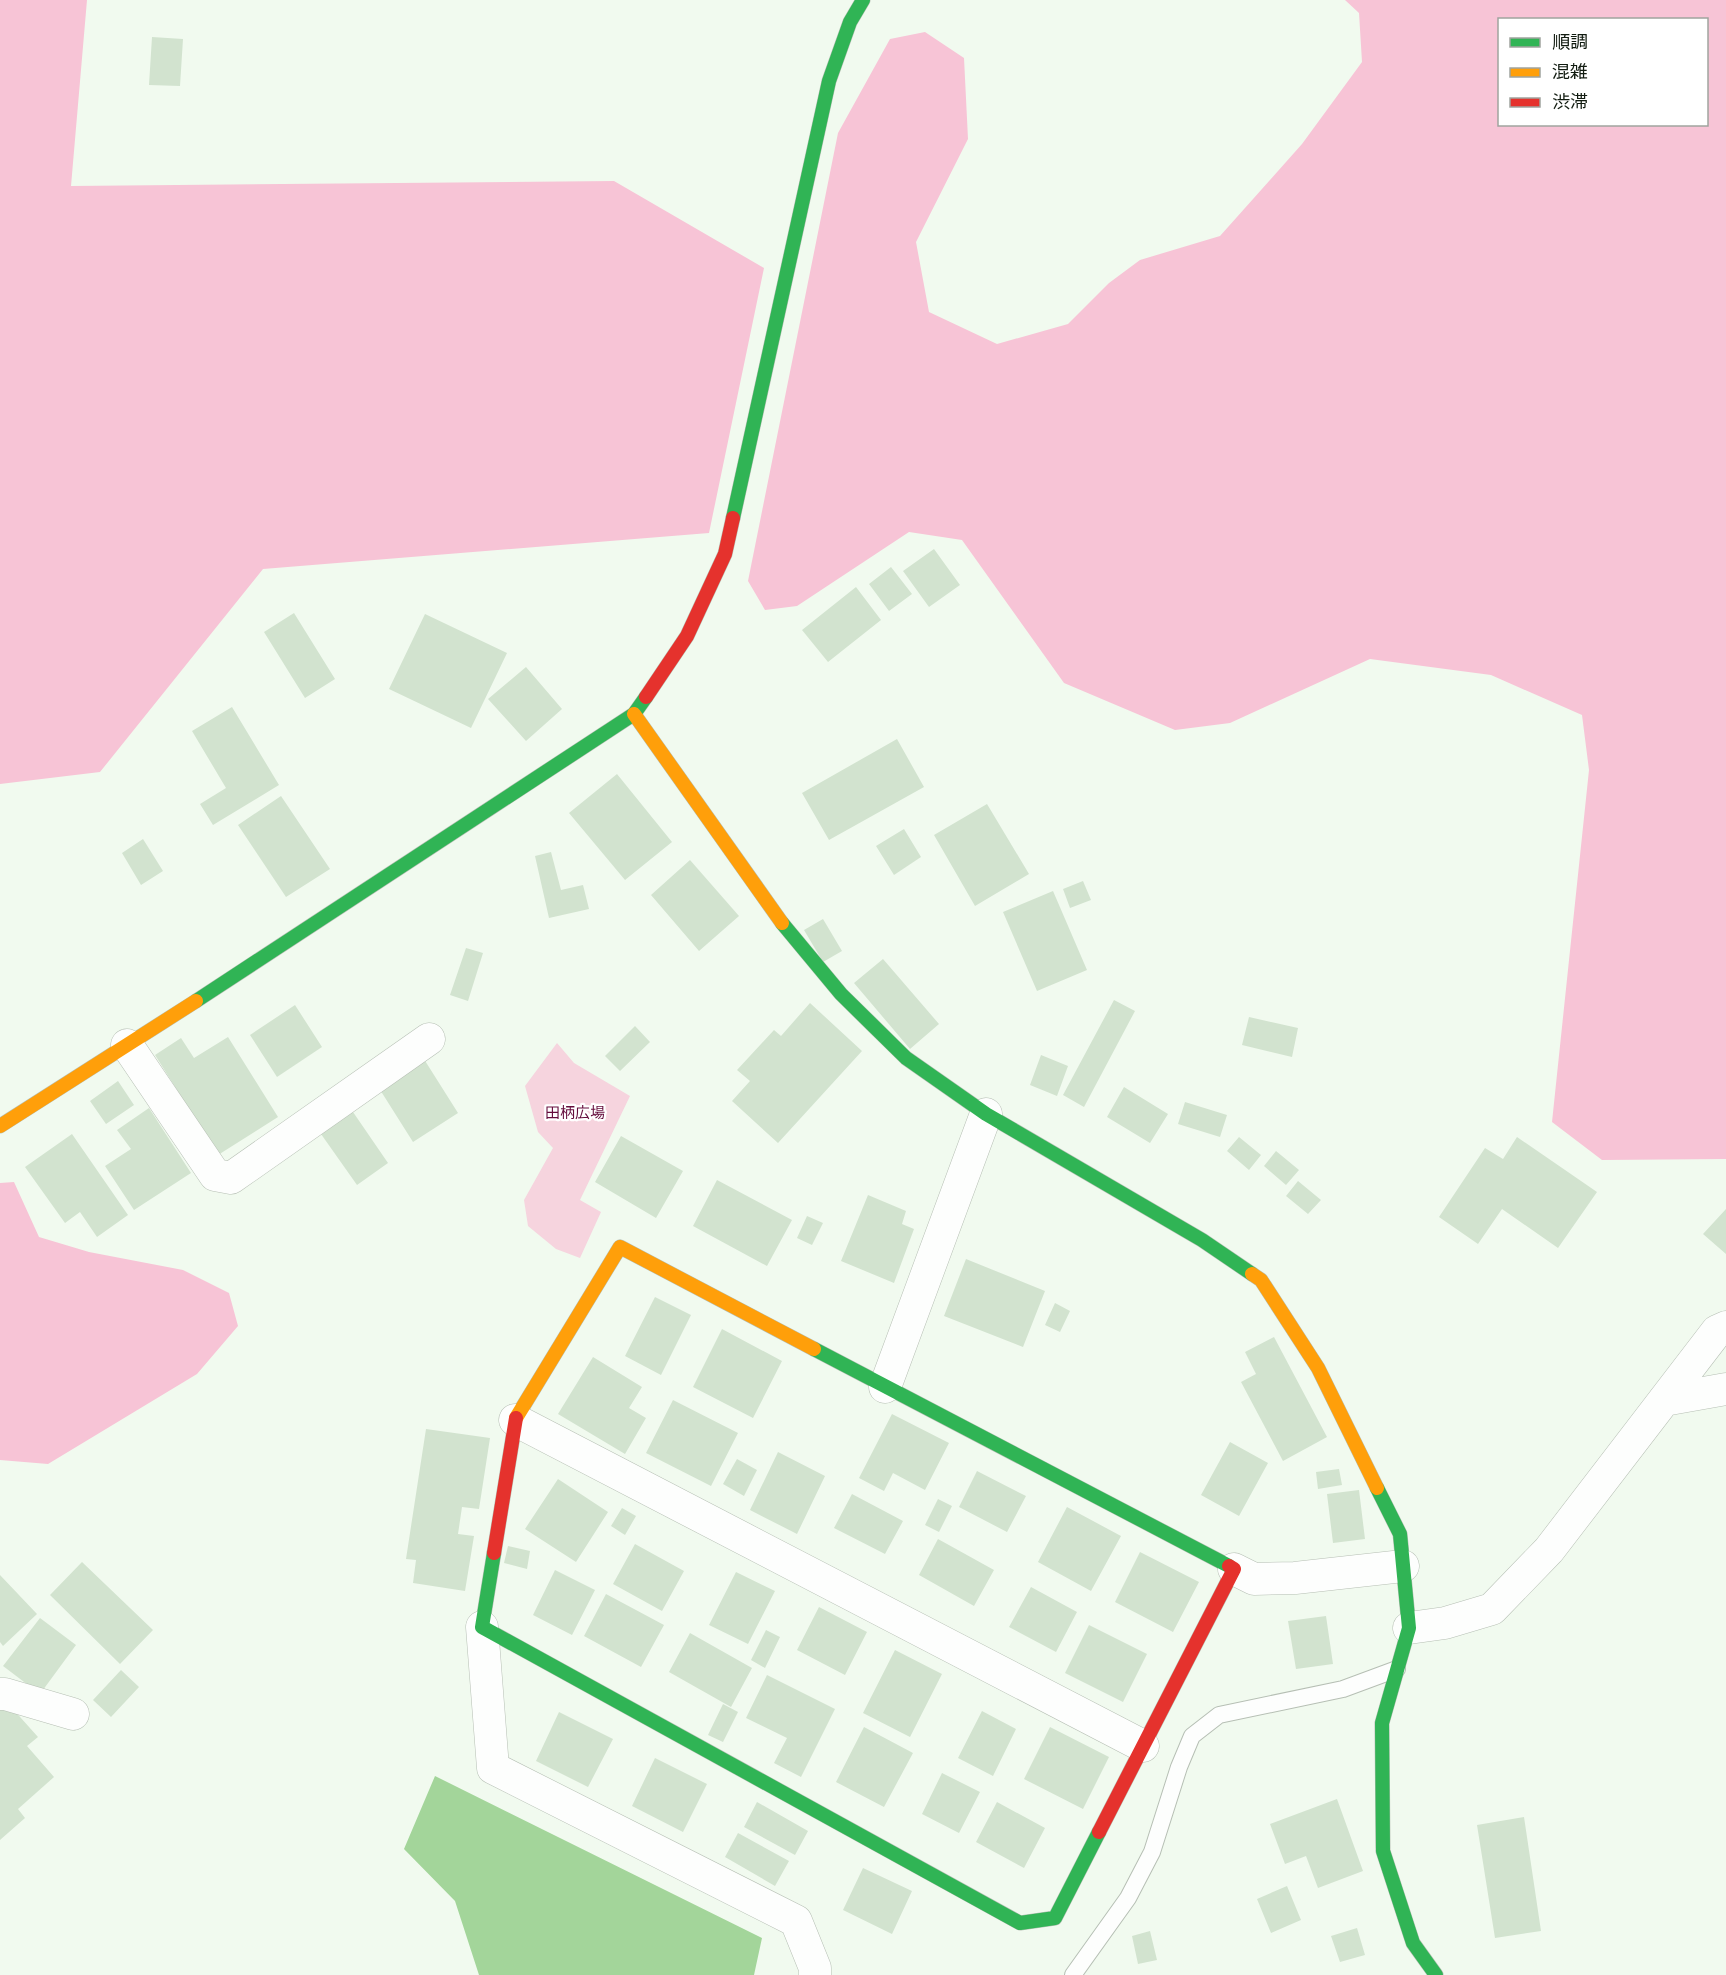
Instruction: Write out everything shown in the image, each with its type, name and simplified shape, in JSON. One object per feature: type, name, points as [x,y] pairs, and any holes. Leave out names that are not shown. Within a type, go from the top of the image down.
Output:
[{"type":"street","points":[[0,1126],[634,714],[687,636],[725,554],[828,81],[850,22],[863,0]]},
{"type":"street","points":[[634,714],[771,909],[841,994],[906,1058],[986,1114],[1202,1240],[1260,1280],[1318,1368],[1400,1534],[1409,1628],[1382,1723],[1383,1851],[1413,1943],[1436,1975]]},
{"type":"street","points":[[127,1045],[215,1175],[231,1179],[429,1039]]},
{"type":"street","points":[[885,1387],[986,1114]]},
{"type":"street","points":[[815,1975],[815,1968],[796,1921],[493,1768],[482,1627],[515,1420],[620,1247],[1254,1579],[1294,1578],[1403,1566]]},
{"type":"street","points":[[1409,1628],[1445,1623],[1492,1609],[1549,1550],[1717,1331],[1726,1328]]},
{"type":"street","points":[[1664,1400],[1726,1389]]},
{"type":"street","points":[[515,1420],[1143,1746]]},
{"type":"street","points":[[482,1627],[1020,1923],[1055,1918],[1234,1569]]},
{"type":"street","points":[[0,1694],[73,1714]]},
{"type":"lane","points":[[1073,1975],[1128,1898],[1152,1852],[1179,1767],[1192,1736],[1219,1715],[1343,1689],[1397,1669]]},
{"type":"green space","name":"田柄広場","points":[[557,1043],[574,1063],[630,1096],[580,1200],[601,1212],[580,1258],[556,1249],[528,1226],[524,1200],[553,1148],[538,1132],[525,1086]]},
{"type":"shaded area","points":[[0,0],[87,0],[71,186],[614,181],[764,268],[709,533],[263,569],[100,772],[0,784]]},
{"type":"shaded area","points":[[1345,0],[1726,0],[1726,1159],[1602,1160],[1552,1122],[1589,770],[1582,715],[1491,675],[1370,659],[1230,723],[1175,730],[1064,683],[962,540],[909,532],[797,606],[765,610],[748,581],[838,133],[890,39],[925,32],[964,58],[968,139],[916,242],[929,312],[997,344],[1068,324],[1109,283],[1140,260],[1220,236],[1302,144],[1362,62],[1359,13]]},
{"type":"shaded area","points":[[14,1182],[39,1237],[89,1252],[183,1270],[229,1293],[238,1326],[197,1374],[48,1464],[0,1460],[0,1183]]},
{"type":"shaded area","points":[[435,1776],[762,1938],[754,1975],[479,1975],[455,1901],[404,1849]]},
{"type":"building","points":[[152,37],[183,39],[180,86],[149,85]]},
{"type":"building","points":[[934,549],[960,585],[929,607],[903,571]]},
{"type":"building","points":[[891,567],[912,594],[889,611],[869,584]]},
{"type":"building","points":[[856,587],[881,620],[828,662],[802,630]]},
{"type":"building","points":[[294,613],[335,679],[305,698],[264,632]]},
{"type":"building","points":[[425,614],[507,653],[471,728],[389,689]]},
{"type":"building","points":[[526,667],[562,709],[526,741],[488,699]]},
{"type":"building","points":[[232,707],[279,785],[213,825],[200,804],[226,788],[192,731]]},
{"type":"building","points":[[897,739],[924,787],[829,840],[802,793]]},
{"type":"building","points":[[617,774],[672,842],[625,880],[569,813]]},
{"type":"building","points":[[281,796],[330,869],[286,897],[238,825]]},
{"type":"building","points":[[987,804],[1029,874],[975,906],[934,835]]},
{"type":"building","points":[[904,829],[921,857],[894,875],[876,846]]},
{"type":"building","points":[[143,839],[163,871],[141,885],[122,853]]},
{"type":"building","points":[[551,852],[561,890],[583,885],[589,909],[549,918],[535,856]]},
{"type":"building","points":[[690,860],[739,916],[699,951],[651,895]]},
{"type":"building","points":[[1083,881],[1091,900],[1070,908],[1063,889]]},
{"type":"building","points":[[1053,891],[1087,970],[1037,991],[1003,912]]},
{"type":"building","points":[[823,919],[842,951],[823,962],[804,930]]},
{"type":"building","points":[[466,948],[483,953],[468,1001],[450,995]]},
{"type":"building","points":[[883,959],[939,1024],[910,1049],[854,983]]},
{"type":"building","points":[[1114,1000],[1135,1011],[1084,1107],[1063,1095]]},
{"type":"building","points":[[810,1003],[862,1051],[778,1143],[732,1101],[750,1081],[737,1070],[774,1030],[781,1036]]},
{"type":"building","points":[[295,1005],[322,1047],[277,1077],[250,1035]]},
{"type":"building","points":[[1249,1017],[1298,1028],[1292,1057],[1242,1045]]},
{"type":"building","points":[[635,1026],[650,1042],[620,1071],[605,1056]]},
{"type":"building","points":[[228,1037],[278,1117],[218,1155],[155,1055],[181,1038],[194,1058]]},
{"type":"building","points":[[1041,1055],[1068,1066],[1057,1096],[1030,1085]]},
{"type":"building","points":[[422,1056],[458,1113],[413,1142],[377,1085]]},
{"type":"building","points":[[118,1081],[134,1105],[106,1124],[90,1101]]},
{"type":"building","points":[[1124,1087],[1168,1114],[1150,1143],[1107,1117]]},
{"type":"building","points":[[1185,1102],[1227,1115],[1220,1137],[1178,1124]]},
{"type":"building","points":[[149,1108],[191,1173],[134,1210],[105,1166],[131,1149],[117,1130]]},
{"type":"building","points":[[353,1112],[388,1163],[357,1185],[321,1134]]},
{"type":"building","points":[[72,1134],[128,1215],[97,1237],[80,1212],[65,1223],[25,1167]]},
{"type":"building","points":[[621,1136],[683,1171],[656,1218],[595,1182]]},
{"type":"building","points":[[1239,1137],[1261,1155],[1249,1170],[1227,1151]]},
{"type":"building","points":[[1517,1137],[1597,1192],[1558,1248],[1502,1209],[1478,1244],[1439,1217],[1485,1148],[1503,1159]]},
{"type":"building","points":[[1276,1151],[1299,1170],[1286,1185],[1264,1166]]},
{"type":"building","points":[[717,1180],[792,1220],[767,1266],[693,1226]]},
{"type":"building","points":[[1298,1181],[1321,1200],[1308,1214],[1286,1196]]},
{"type":"building","points":[[868,1195],[906,1211],[902,1224],[914,1229],[894,1283],[841,1261]]},
{"type":"building","points":[[1726,1209],[1726,1254],[1703,1234]]},
{"type":"building","points":[[807,1216],[823,1223],[812,1245],[797,1238]]},
{"type":"building","points":[[966,1259],[1045,1291],[1023,1347],[944,1316]]},
{"type":"building","points":[[655,1297],[691,1315],[661,1375],[625,1356]]},
{"type":"building","points":[[1055,1303],[1070,1311],[1060,1332],[1045,1325]]},
{"type":"building","points":[[722,1329],[782,1361],[753,1418],[693,1387]]},
{"type":"building","points":[[1274,1337],[1327,1437],[1283,1461],[1241,1382],[1256,1374],[1245,1352]]},
{"type":"building","points":[[593,1357],[642,1387],[629,1408],[646,1418],[625,1454],[558,1414]]},
{"type":"building","points":[[673,1400],[738,1433],[711,1486],[646,1453]]},
{"type":"building","points":[[892,1414],[949,1443],[925,1490],[893,1473],[884,1491],[859,1478]]},
{"type":"building","points":[[426,1429],[490,1438],[479,1509],[462,1507],[458,1534],[474,1536],[465,1591],[413,1583],[416,1560],[406,1559]]},
{"type":"building","points":[[1230,1442],[1268,1463],[1239,1516],[1201,1495]]},
{"type":"building","points":[[778,1452],[825,1476],[797,1534],[750,1510]]},
{"type":"building","points":[[737,1459],[757,1470],[744,1496],[723,1484]]},
{"type":"building","points":[[1339,1469],[1342,1485],[1318,1489],[1316,1472]]},
{"type":"building","points":[[977,1471],[1026,1496],[1007,1532],[959,1507]]},
{"type":"building","points":[[558,1479],[608,1512],[576,1562],[525,1529]]},
{"type":"building","points":[[1359,1490],[1365,1539],[1333,1543],[1327,1494]]},
{"type":"building","points":[[852,1494],[903,1521],[885,1554],[834,1528]]},
{"type":"building","points":[[938,1499],[952,1506],[939,1532],[925,1525]]},
{"type":"building","points":[[1067,1507],[1121,1536],[1091,1591],[1038,1562]]},
{"type":"building","points":[[622,1508],[636,1516],[625,1535],[611,1526]]},
{"type":"building","points":[[938,1539],[994,1570],[974,1606],[919,1575]]},
{"type":"building","points":[[635,1544],[684,1571],[662,1611],[613,1584]]},
{"type":"building","points":[[508,1546],[530,1551],[527,1569],[504,1563]]},
{"type":"building","points":[[1140,1552],[1199,1582],[1173,1632],[1115,1602]]},
{"type":"building","points":[[82,1562],[153,1630],[120,1664],[50,1595]]},
{"type":"building","points":[[555,1570],[595,1590],[572,1635],[533,1615]]},
{"type":"building","points":[[736,1572],[775,1591],[748,1644],[709,1625]]},
{"type":"building","points":[[0,1575],[37,1614],[3,1646],[0,1642]]},
{"type":"building","points":[[1031,1587],[1077,1612],[1056,1652],[1009,1627]]},
{"type":"building","points":[[606,1594],[664,1625],[641,1667],[584,1636]]},
{"type":"building","points":[[819,1607],[867,1632],[845,1675],[797,1650]]},
{"type":"building","points":[[1326,1616],[1333,1664],[1296,1669],[1288,1621]]},
{"type":"building","points":[[40,1618],[76,1645],[40,1694],[3,1666]]},
{"type":"building","points":[[1089,1625],[1147,1654],[1123,1702],[1065,1673]]},
{"type":"building","points":[[766,1630],[780,1637],[765,1668],[751,1660]]},
{"type":"building","points":[[690,1633],[752,1668],[731,1707],[669,1672]]},
{"type":"building","points":[[895,1650],[942,1674],[910,1737],[863,1713]]},
{"type":"building","points":[[121,1670],[139,1687],[111,1717],[93,1700]]},
{"type":"building","points":[[767,1675],[835,1709],[801,1777],[774,1763],[787,1738],[746,1718]]},
{"type":"building","points":[[723,1704],[738,1712],[723,1742],[708,1735]]},
{"type":"building","points":[[0,1705],[12,1708],[38,1737],[27,1746],[54,1777],[18,1809],[25,1818],[0,1840]]},
{"type":"building","points":[[982,1711],[1016,1729],[993,1776],[958,1758]]},
{"type":"building","points":[[559,1712],[613,1739],[588,1787],[536,1761]]},
{"type":"building","points":[[864,1727],[913,1753],[884,1807],[836,1782]]},
{"type":"building","points":[[1050,1727],[1109,1757],[1083,1809],[1024,1779]]},
{"type":"building","points":[[655,1758],[707,1784],[683,1832],[632,1806]]},
{"type":"building","points":[[942,1773],[980,1792],[959,1833],[922,1814]]},
{"type":"building","points":[[1337,1799],[1363,1871],[1318,1888],[1306,1856],[1285,1864],[1270,1824]]},
{"type":"building","points":[[757,1802],[808,1831],[795,1855],[744,1827]]},
{"type":"building","points":[[997,1802],[1045,1828],[1024,1868],[976,1842]]},
{"type":"building","points":[[1524,1817],[1541,1931],[1495,1938],[1477,1825]]},
{"type":"building","points":[[738,1833],[789,1861],[775,1886],[725,1857]]},
{"type":"building","points":[[863,1868],[912,1891],[892,1934],[843,1910]]},
{"type":"building","points":[[1287,1886],[1301,1920],[1271,1933],[1257,1899]]},
{"type":"building","points":[[1357,1928],[1365,1955],[1340,1962],[1331,1936]]},
{"type":"building","points":[[1150,1931],[1157,1960],[1138,1964],[1132,1936]]},
{"type":"traffic: fast","points":[[733,518],[829,81],[850,22],[863,0]]},
{"type":"traffic: fast","points":[[196,1001],[634,714],[646,697]]},
{"type":"traffic: fast","points":[[782,923],[841,994],[906,1058],[986,1114],[1202,1240],[1252,1274]]},
{"type":"traffic: fast","points":[[814,1349],[1229,1566]]},
{"type":"traffic: fast","points":[[1377,1488],[1400,1534],[1409,1628],[1382,1723],[1383,1851],[1413,1943],[1436,1975]]},
{"type":"traffic: fast","points":[[494,1553],[482,1627],[1020,1923],[1055,1918],[1099,1832]]},
{"type":"traffic: slow","points":[[634,714],[782,923]]},
{"type":"traffic: slow","points":[[0,1126],[196,1001]]},
{"type":"traffic: slow","points":[[620,1247],[814,1349]]},
{"type":"traffic: slow","points":[[516,1418],[620,1247]]},
{"type":"traffic: slow","points":[[1252,1274],[1261,1280],[1318,1368],[1377,1488]]},
{"type":"traffic: jam","points":[[646,697],[687,636],[725,554],[733,518]]},
{"type":"traffic: jam","points":[[494,1553],[516,1418]]},
{"type":"traffic: jam","points":[[1099,1832],[1234,1569],[1229,1566]]}]
